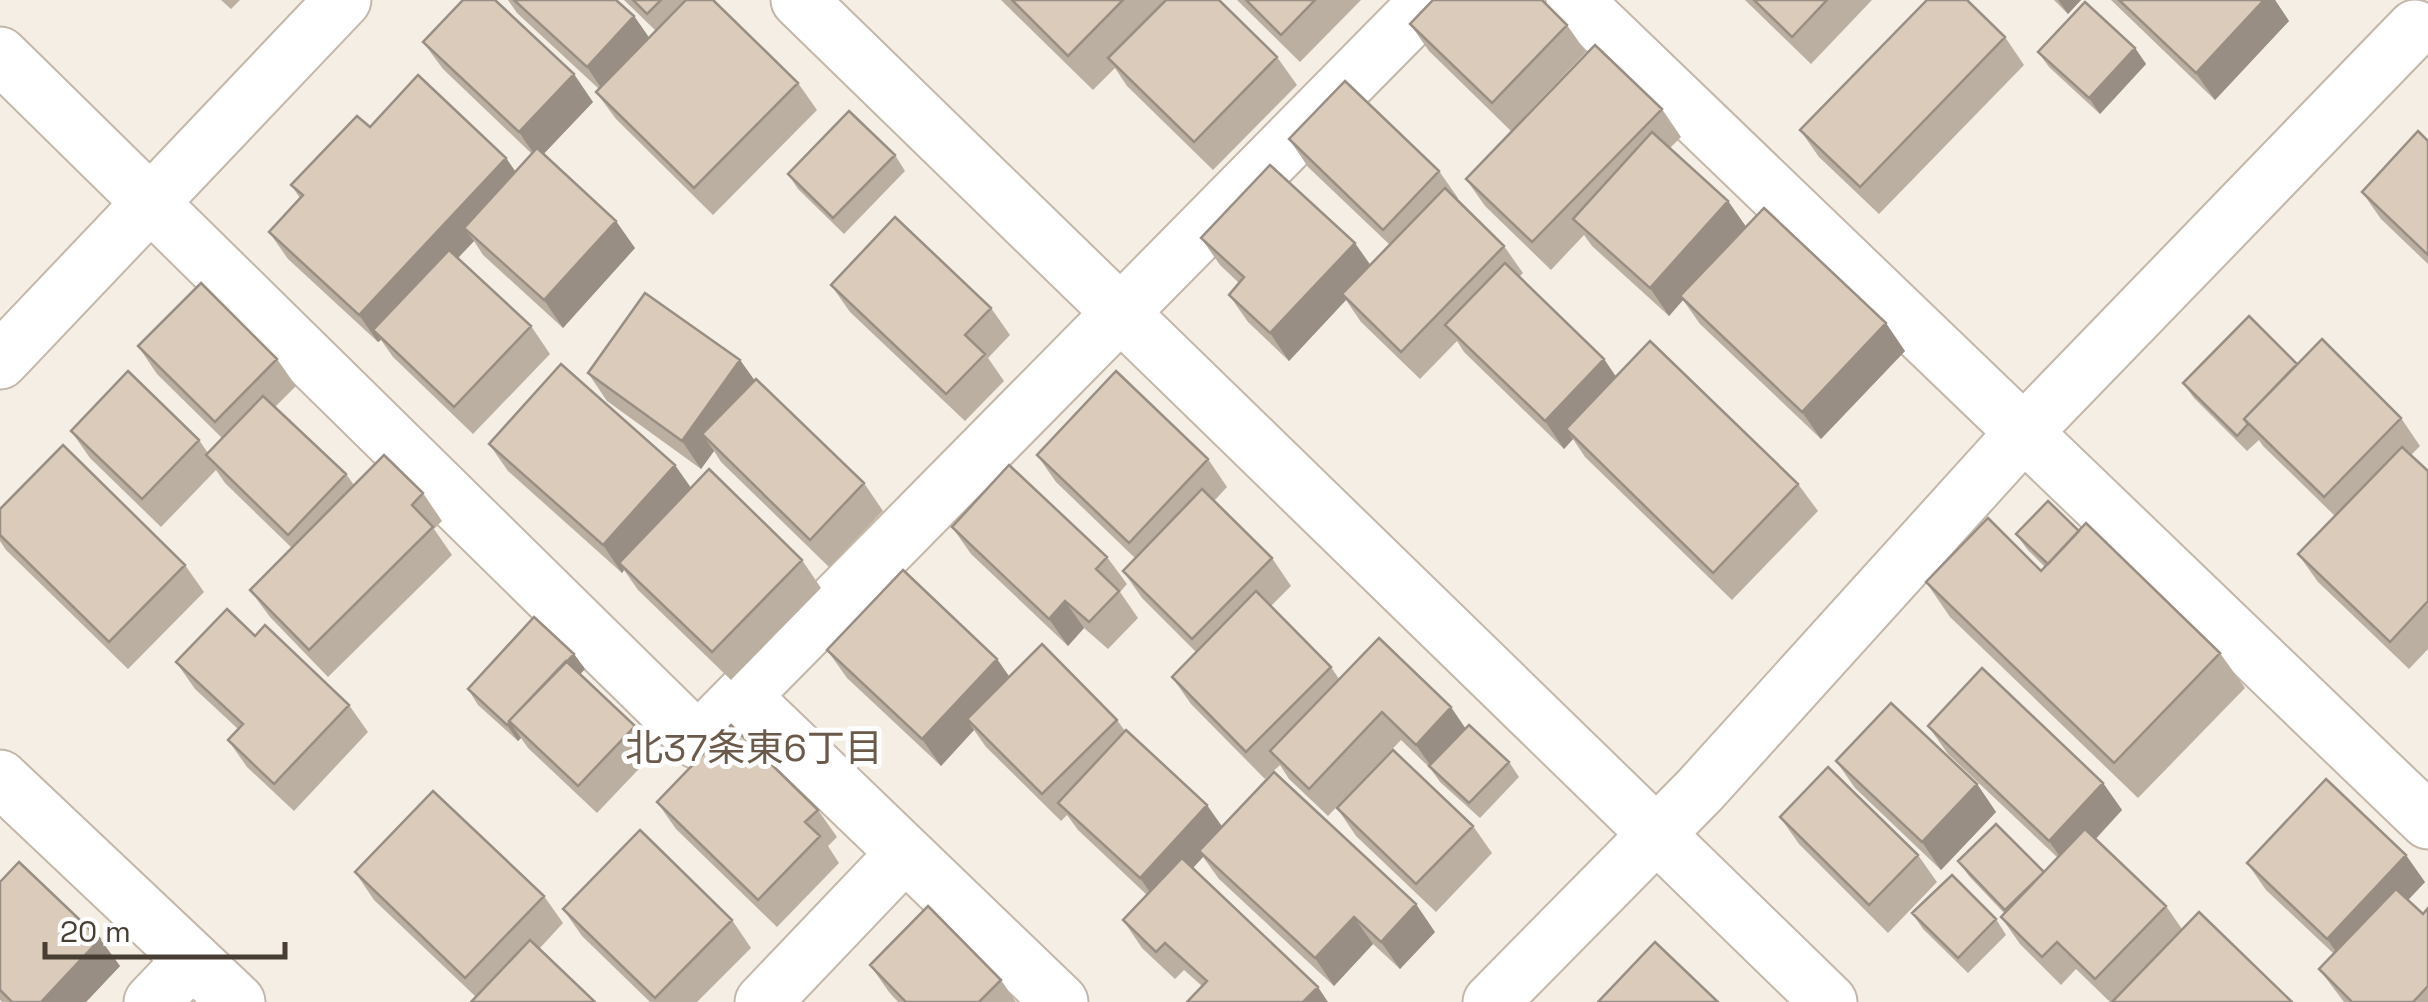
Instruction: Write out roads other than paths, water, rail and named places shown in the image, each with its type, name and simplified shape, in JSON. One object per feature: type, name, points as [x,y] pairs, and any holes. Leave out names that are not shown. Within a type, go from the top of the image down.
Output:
[{"type":"street","points":[[0,360],[343,0]]},
{"type":"street","points":[[799,0],[1121,310],[1655,837],[1829,1002]]},
{"type":"street","points":[[0,54],[698,741],[1429,0]]},
{"type":"street","points":[[1574,0],[2428,821]]},
{"type":"street","points":[[1492,1002],[1655,837],[2024,432],[2409,23]]},
{"type":"street","points":[[744,697],[1060,1002]]},
{"type":"street","points":[[0,778],[236,1002]]},
{"type":"street","points":[[763,1002],[904,853]]},
{"type":"street","points":[[152,1002],[192,960]]},
{"type":"district","name":"北37条東6丁目","points":[[754,748]]}]
